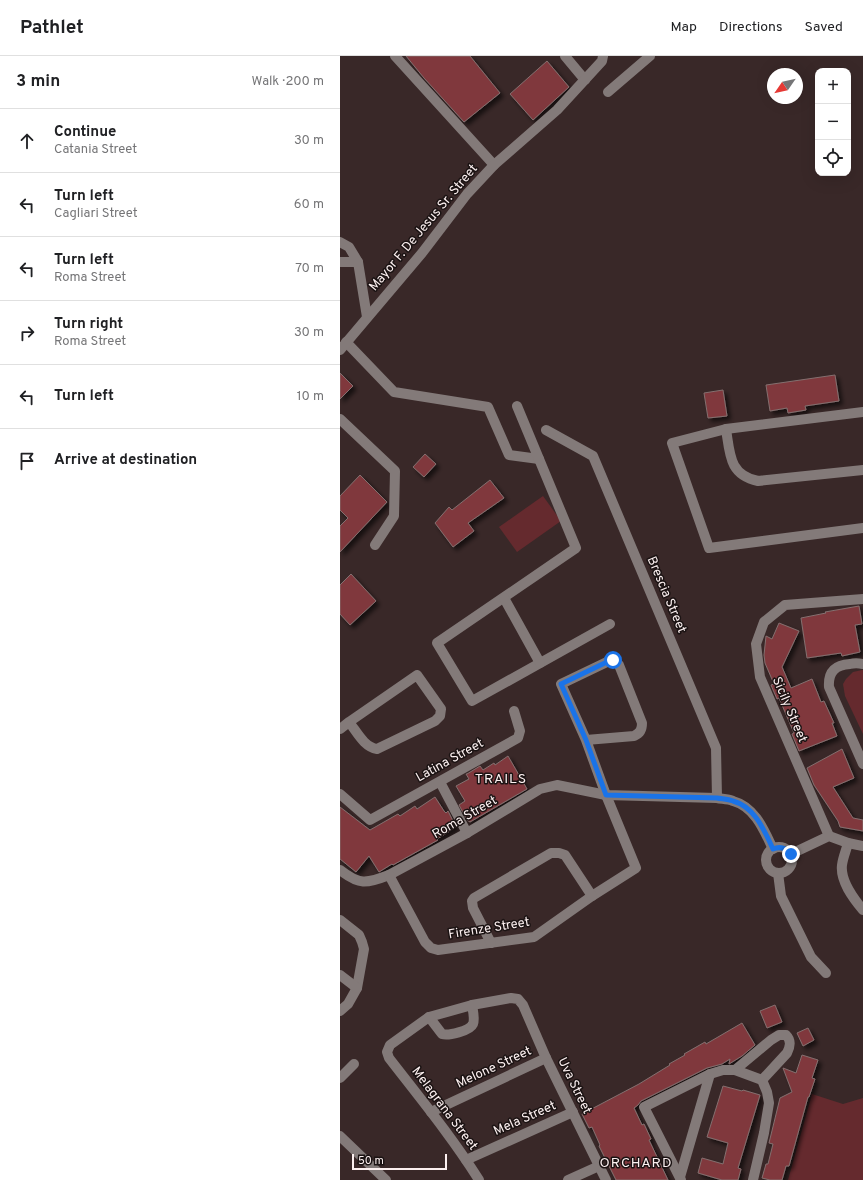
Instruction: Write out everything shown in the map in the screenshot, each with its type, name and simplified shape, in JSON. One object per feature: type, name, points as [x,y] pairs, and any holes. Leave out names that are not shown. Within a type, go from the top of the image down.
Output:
[{"type":"street","points":[[395,56],[494,166]]},
{"type":"street","points":[[565,56],[585,80]]},
{"type":"street","points":[[608,92],[650,56]]},
{"type":"street","name":"Mayor F. De Jesus Sr. Street","points":[[343,346],[422,253],[467,194],[494,166],[557,110],[603,58]]},
{"type":"street","points":[[340,242],[349,247],[358,262],[367,317]]},
{"type":"street","points":[[340,262],[358,262]]},
{"type":"street","points":[[343,346],[394,392],[488,407],[509,455],[539,459]]},
{"type":"street","points":[[517,406],[576,548],[437,643],[472,701],[610,624]]},
{"type":"street","points":[[863,412],[726,429],[672,443],[709,548],[863,528]]},
{"type":"street","points":[[340,419],[395,471],[394,516],[375,545]]},
{"type":"street","points":[[726,429],[730,458],[733,465],[742,475],[750,479],[758,481],[863,470]]},
{"type":"street","name":"Brescia Street","points":[[546,430],[593,456],[716,748],[717,798]]},
{"type":"street","points":[[504,598],[540,663]]},
{"type":"street","name":"Sicily Street","points":[[829,836],[760,677],[756,644],[764,622],[785,605],[863,599]]},
{"type":"street","points":[[586,740],[634,736],[641,731],[642,723],[619,665],[613,660],[561,684],[586,740],[606,795]]},
{"type":"street","points":[[863,664],[844,664],[836,667],[831,672],[828,680],[829,687],[863,764]]},
{"type":"street","points":[[340,729],[349,722],[418,675],[441,709],[440,716],[435,721],[377,749],[367,745],[349,722]]},
{"type":"street","name":"Latina Street","points":[[340,794],[370,820],[518,738],[520,731],[514,711]]},
{"type":"street","points":[[440,782],[467,833]]},
{"type":"street","name":"Roma Street","points":[[340,870],[351,879],[363,882],[375,881],[389,876],[467,833],[540,789],[558,785],[606,795],[717,798],[734,801],[744,806],[754,814],[762,825],[773,849]]},
{"type":"street","name":"Firenze Street","points":[[389,876],[425,942],[431,948],[438,950],[534,937],[592,896],[636,868],[606,795]]},
{"type":"street","points":[[791,854],[829,836],[848,844],[863,846]]},
{"type":"street","points":[[848,844],[842,867],[844,880],[850,893],[863,910]]},
{"type":"street","points":[[781,847],[791,854],[791,866],[786,871],[778,873],[771,870],[767,863],[767,855],[773,849],[781,847]]},
{"type":"street","points":[[491,943],[473,908],[472,901],[474,898],[551,853],[558,852],[565,855],[592,896]]},
{"type":"street","points":[[778,873],[781,896],[811,958],[826,973]]},
{"type":"street","points":[[340,920],[359,935],[364,949],[357,988],[348,1004],[340,1011]]},
{"type":"street","points":[[340,974],[357,988]]},
{"type":"street","name":"Uva Street","points":[[472,1005],[511,998],[518,999],[521,1002],[546,1058],[606,1180]]},
{"type":"street","points":[[472,1005],[474,1021],[470,1028],[448,1035],[442,1034],[429,1017],[472,1005]]},
{"type":"street","name":"Melagrana Street","points":[[429,1017],[390,1045],[387,1055],[431,1112],[479,1180]]},
{"type":"street","points":[[735,1070],[771,1040],[779,1035],[786,1035],[790,1040],[789,1049],[762,1080]]},
{"type":"street","name":"Melone Street","points":[[431,1112],[546,1058]]},
{"type":"street","points":[[340,1078],[354,1064]]},
{"type":"street","points":[[681,1178],[644,1108],[710,1074],[723,1070],[735,1070],[762,1080],[768,1092],[769,1103],[764,1133],[753,1180]]},
{"type":"street","points":[[681,1178],[710,1074]]},
{"type":"street","name":"Mela Street","points":[[466,1160],[573,1112]]},
{"type":"street","points":[[340,1136],[386,1180]]},
{"type":"street","points":[[568,1180],[599,1166]]},
{"type":"shaded area","points":[[543,496],[561,521],[517,552],[499,527]]},
{"type":"shaded area","points":[[863,670],[863,734],[845,696],[843,684],[853,672]]},
{"type":"shaded area","points":[[812,1094],[843,1104],[863,1098],[863,1180],[788,1180]]},
{"type":"building","points":[[406,56],[470,56],[500,93],[464,122]]},
{"type":"building","points":[[547,61],[569,87],[533,120],[510,94]]},
{"type":"building","points":[[340,373],[353,386],[340,399]]},
{"type":"building","points":[[835,375],[839,401],[805,406],[806,410],[788,413],[787,408],[770,411],[766,385]]},
{"type":"building","points":[[723,390],[727,416],[708,418],[704,393]]},
{"type":"building","points":[[425,454],[436,464],[424,477],[413,467]]},
{"type":"building","points":[[360,475],[387,502],[340,552],[340,526],[348,518],[340,510],[340,496]]},
{"type":"building","points":[[490,480],[504,498],[468,523],[474,531],[453,547],[435,523],[449,507],[452,510]]},
{"type":"building","points":[[351,574],[376,601],[350,625],[340,614],[340,585]]},
{"type":"building","points":[[859,606],[862,624],[855,625],[860,652],[842,656],[841,653],[807,658],[801,618]]},
{"type":"building","points":[[779,623],[799,631],[782,667],[791,688],[812,679],[821,702],[824,701],[834,723],[832,723],[837,736],[799,751],[792,734],[794,733],[779,698],[777,699],[771,685],[774,684],[765,663],[764,655],[766,636],[772,639]]},
{"type":"building","points":[[842,749],[854,778],[833,787],[853,818],[863,820],[863,831],[840,827],[838,821],[814,785],[807,768]]},
{"type":"building","points":[[508,756],[527,789],[470,822],[467,820],[459,805],[465,801],[456,786],[469,779],[466,774],[480,766],[483,770],[494,763],[495,765]]},
{"type":"building","points":[[435,797],[444,811],[446,813],[448,811],[456,827],[437,839],[438,840],[379,872],[369,856],[356,872],[340,859],[340,807],[370,830],[398,814],[400,816],[415,806],[417,809]]},
{"type":"building","points":[[775,1005],[782,1022],[767,1028],[760,1011]]},
{"type":"building","points":[[742,1023],[755,1045],[742,1056],[729,1064],[730,1059],[722,1064],[707,1068],[641,1101],[634,1108],[642,1125],[644,1124],[651,1139],[649,1140],[668,1180],[616,1180],[599,1146],[600,1145],[592,1127],[589,1128],[582,1114],[639,1084],[685,1055],[684,1054],[705,1042],[706,1044]]},
{"type":"building","points":[[808,1028],[814,1040],[803,1046],[797,1033]]},
{"type":"building","points":[[802,1055],[818,1060],[812,1078],[815,1079],[808,1097],[789,1166],[786,1166],[782,1180],[762,1178],[766,1164],[768,1164],[773,1144],[769,1143],[780,1098],[792,1092],[783,1068],[796,1073]]},
{"type":"building","points":[[723,1086],[760,1095],[738,1168],[741,1169],[738,1180],[722,1180],[698,1173],[702,1158],[723,1164],[728,1143],[707,1137]]},
{"type":"district","name":"TRAILS","points":[[501,779]]},
{"type":"district","name":"ORCHARD","points":[[636,1163]]},
{"type":"route","points":[[613,660],[561,684],[586,740],[606,795],[717,798],[734,801],[744,806],[754,814],[762,825],[773,849],[777,847],[785,848],[791,854]]}]
